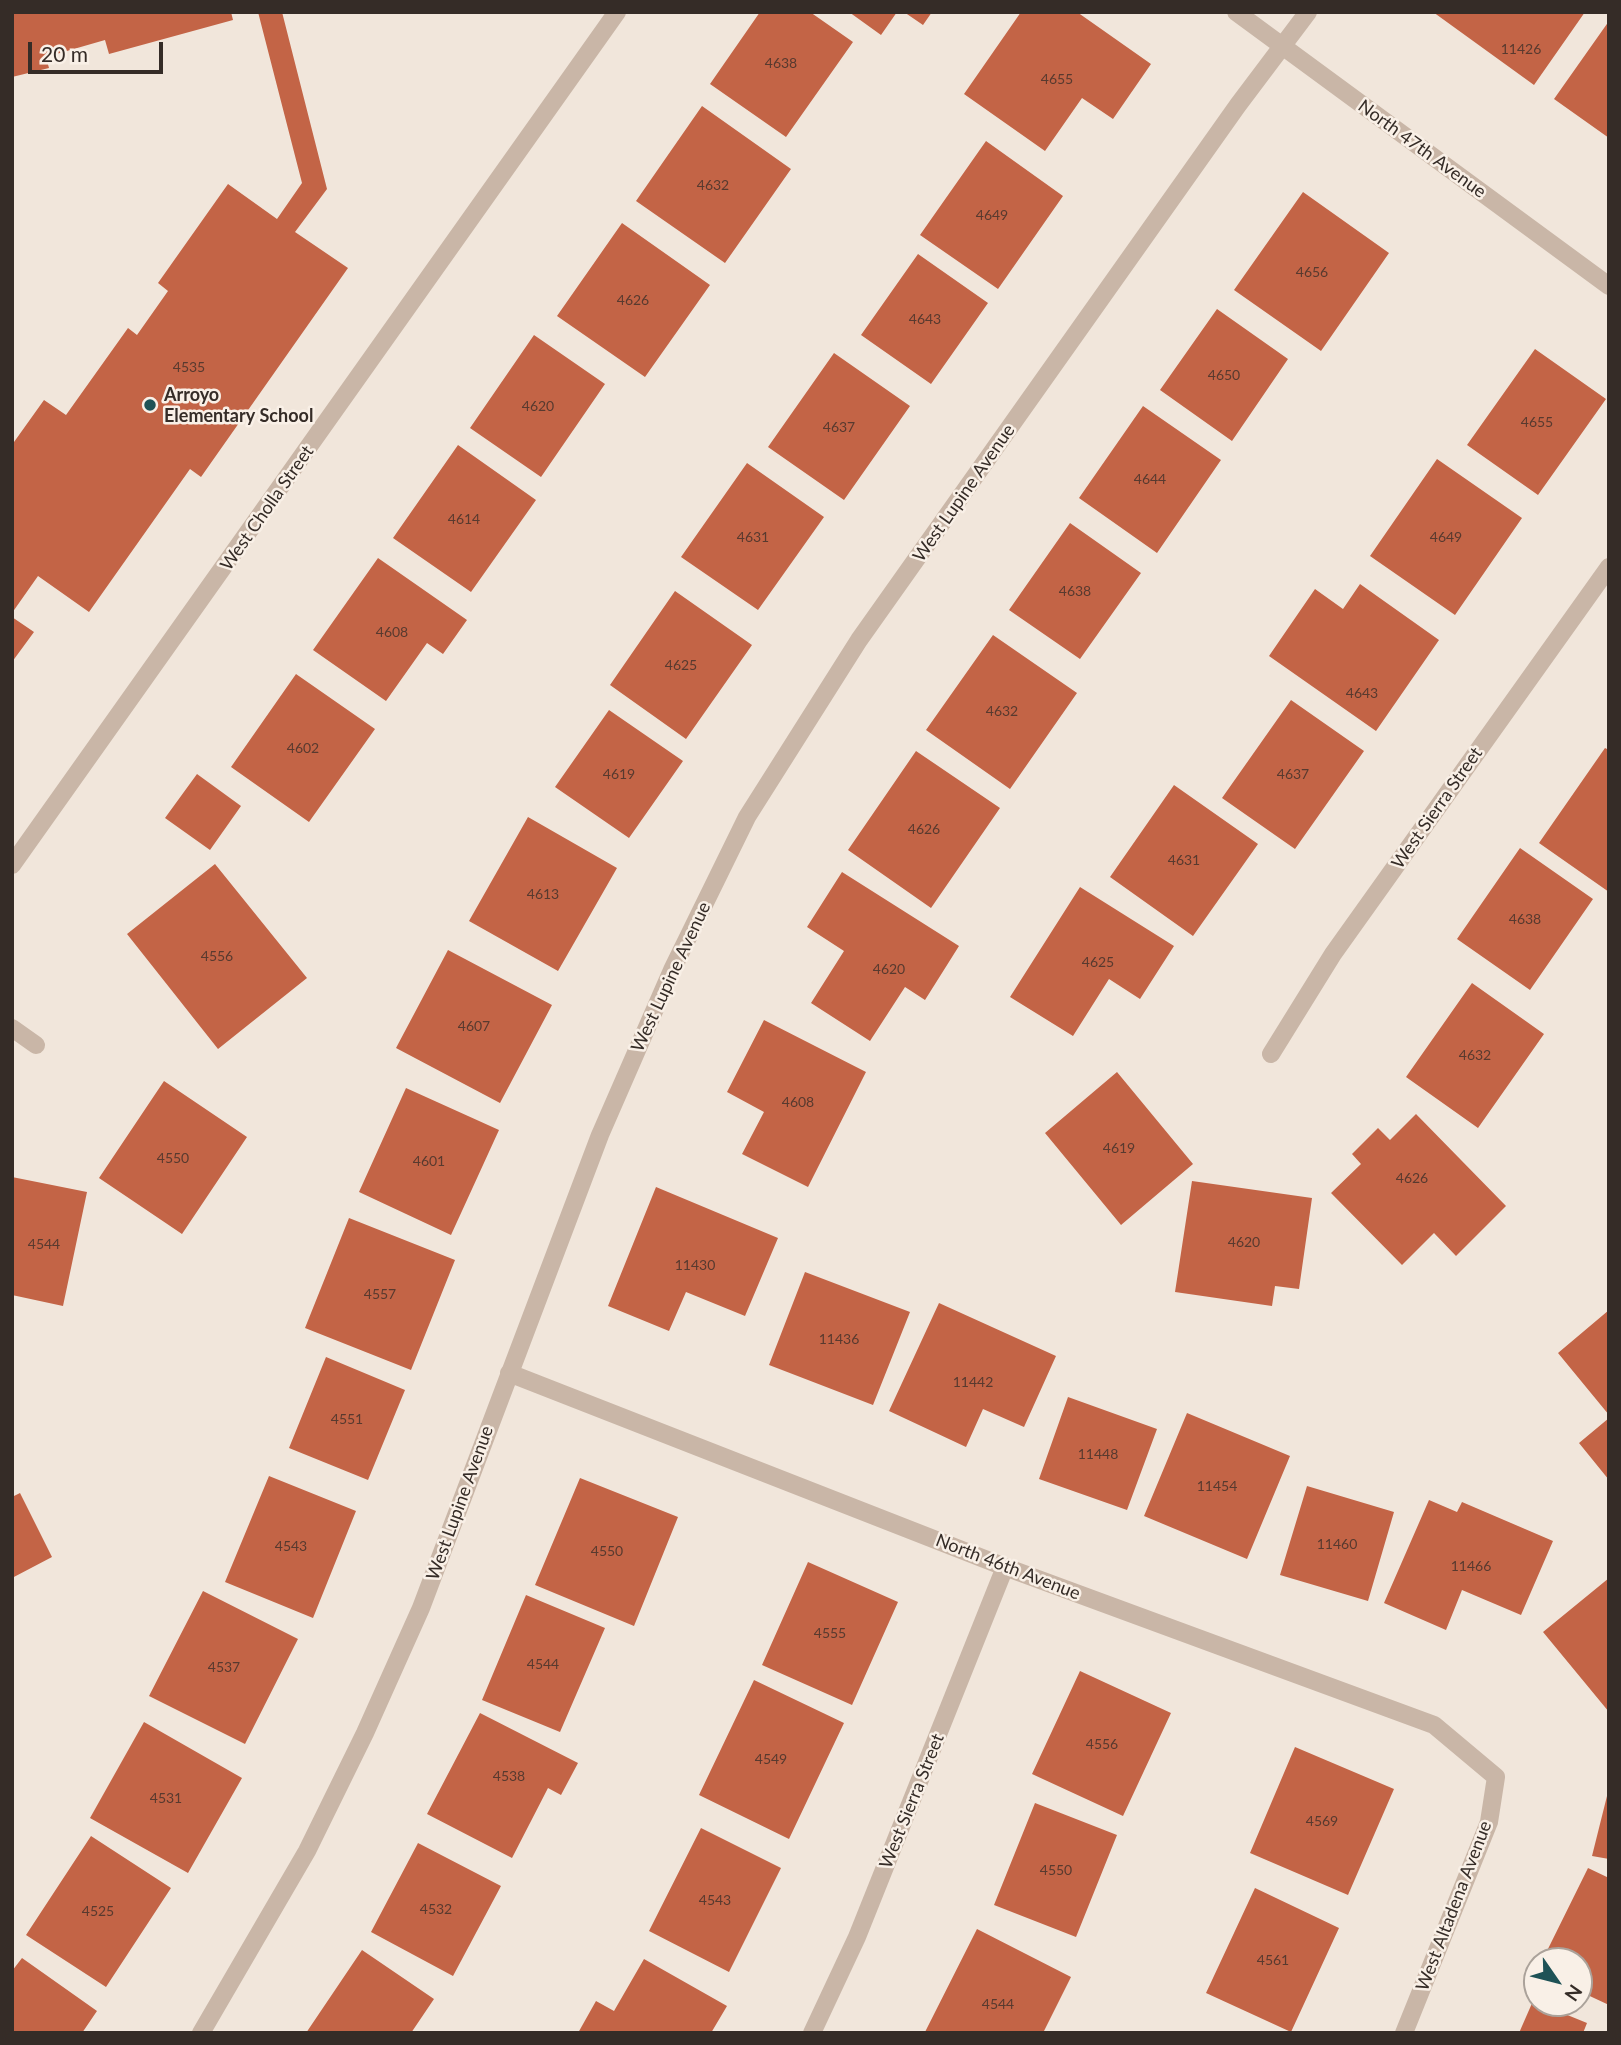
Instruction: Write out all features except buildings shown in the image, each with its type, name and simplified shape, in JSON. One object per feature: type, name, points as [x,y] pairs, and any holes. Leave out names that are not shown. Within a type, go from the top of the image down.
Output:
[{"type":"street","name":"West Cholla Street","points":[[12,865],[617,12]]},
{"type":"street","name":"North 47th Avenue","points":[[1236,12],[1609,286]]},
{"type":"street","name":"West Lupine Avenue","points":[[201,2033],[307,1851],[365,1733],[421,1608],[600,1135],[672,970],[747,817],[859,640],[1308,12]]},
{"type":"street","name":"West Sierra Street","points":[[1271,1054],[1333,954],[1609,567]]},
{"type":"street","points":[[12,1028],[36,1045]]},
{"type":"street","name":"North 46th Avenue","points":[[509,1373],[1005,1567],[1434,1725],[1496,1777]]},
{"type":"street","name":"West Sierra Street","points":[[812,2033],[858,1937],[1005,1567]]},
{"type":"street","name":"West Altadena Avenue","points":[[1404,2033],[1489,1822],[1496,1777]]},
{"type":"place","name":"Arroyo Elementary School","points":[[150,405]]}]
